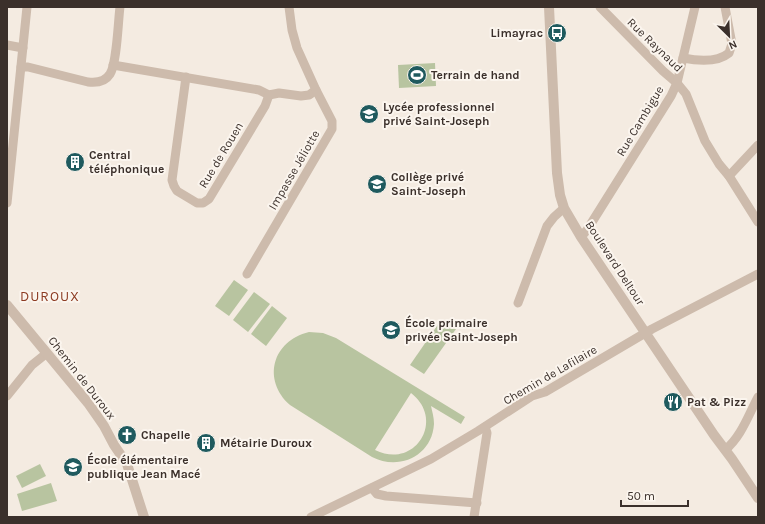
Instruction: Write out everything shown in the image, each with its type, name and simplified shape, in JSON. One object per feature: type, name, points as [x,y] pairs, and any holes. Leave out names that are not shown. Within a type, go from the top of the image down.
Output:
[{"type":"street","points":[[7,203],[27,7]]},
{"type":"street","points":[[21,66],[88,82],[97,83],[103,80],[109,75],[113,65],[120,7]]},
{"type":"street","name":"Impasse Jéliotte","points":[[247,274],[332,129],[332,121],[297,48],[292,30],[289,7]]},
{"type":"street","name":"Boulevard Deltour","points":[[549,7],[557,173],[560,195],[564,208],[581,237],[645,333],[758,498]]},
{"type":"street","name":"Rue Raynaud","points":[[600,7],[663,71],[677,83],[690,100],[706,141],[719,164],[729,176],[758,222]]},
{"type":"street","name":"Rue Cambigue","points":[[581,237],[671,96],[677,83],[695,7]]},
{"type":"street","points":[[683,58],[692,60],[719,59],[729,53],[732,44],[725,7]]},
{"type":"street","points":[[7,45],[23,48]]},
{"type":"street","points":[[113,65],[260,90],[269,95],[280,93],[301,96],[309,95],[316,90]]},
{"type":"street","name":"Rue de Rouen","points":[[186,77],[172,180],[177,191],[197,203],[203,203],[209,199],[265,106],[269,95]]},
{"type":"street","points":[[729,176],[758,145]]},
{"type":"street","points":[[518,302],[547,226],[564,208]]},
{"type":"street","name":"Chemin de Lafilaire","points":[[311,517],[431,459],[485,427],[532,396],[545,392],[645,333],[758,274]]},
{"type":"street","name":"Chemin de Duroux","points":[[7,305],[88,403],[104,426],[114,445],[124,458],[131,474],[144,517]]},
{"type":"street","points":[[7,396],[32,365],[47,353]]},
{"type":"street","points":[[725,450],[737,437],[758,397]]},
{"type":"street","points":[[474,517],[487,433],[485,427]]},
{"type":"street","points":[[372,488],[377,494],[386,496],[477,503]]},
{"type":"green space","name":"Terrain de hand","points":[[435,63],[436,86],[399,88],[398,65]]},
{"type":"green space","points":[[234,280],[248,290],[229,316],[215,306]]},
{"type":"green space","points":[[254,292],[270,304],[248,332],[233,320]]},
{"type":"green space","points":[[272,306],[287,318],[266,346],[251,334]]},
{"type":"green space","points":[[439,323],[456,329],[424,374],[410,365]]},
{"type":"green space","points":[[309,332],[323,333],[336,338],[465,417],[461,424],[431,406],[434,424],[432,435],[427,445],[421,452],[412,458],[403,461],[382,461],[372,457],[290,405],[281,395],[276,384],[274,373],[275,362],[279,352],[286,344],[296,337]],"holes":[[[411,393],[421,404],[426,416],[426,428],[421,439],[413,448],[402,453],[389,454],[375,450]]]},
{"type":"green space","points":[[40,464],[46,476],[22,488],[16,476]]},
{"type":"green space","points":[[51,483],[57,501],[22,511],[17,494]]},
{"type":"place","name":"Limayrac","points":[[557,33]]},
{"type":"place","name":"Terrain de hand","points":[[417,75]]},
{"type":"place","name":"Lycée professionnel privé Saint-Joseph","points":[[369,114]]},
{"type":"place","name":"Central téléphonique","points":[[75,162]]},
{"type":"place","name":"Collège privé Saint-Joseph","points":[[377,184]]},
{"type":"place","name":"École primaire privée Saint-Joseph","points":[[391,330]]},
{"type":"place","name":"Pat & Pizz","points":[[673,402]]},
{"type":"place","name":"Chapelle","points":[[127,435]]},
{"type":"place","name":"Métairie Duroux","points":[[206,443]]},
{"type":"place","name":"École élémentaire publique Jean Macé","points":[[73,467]]},
{"type":"district","name":"DUROUX","points":[[50,296]]}]
